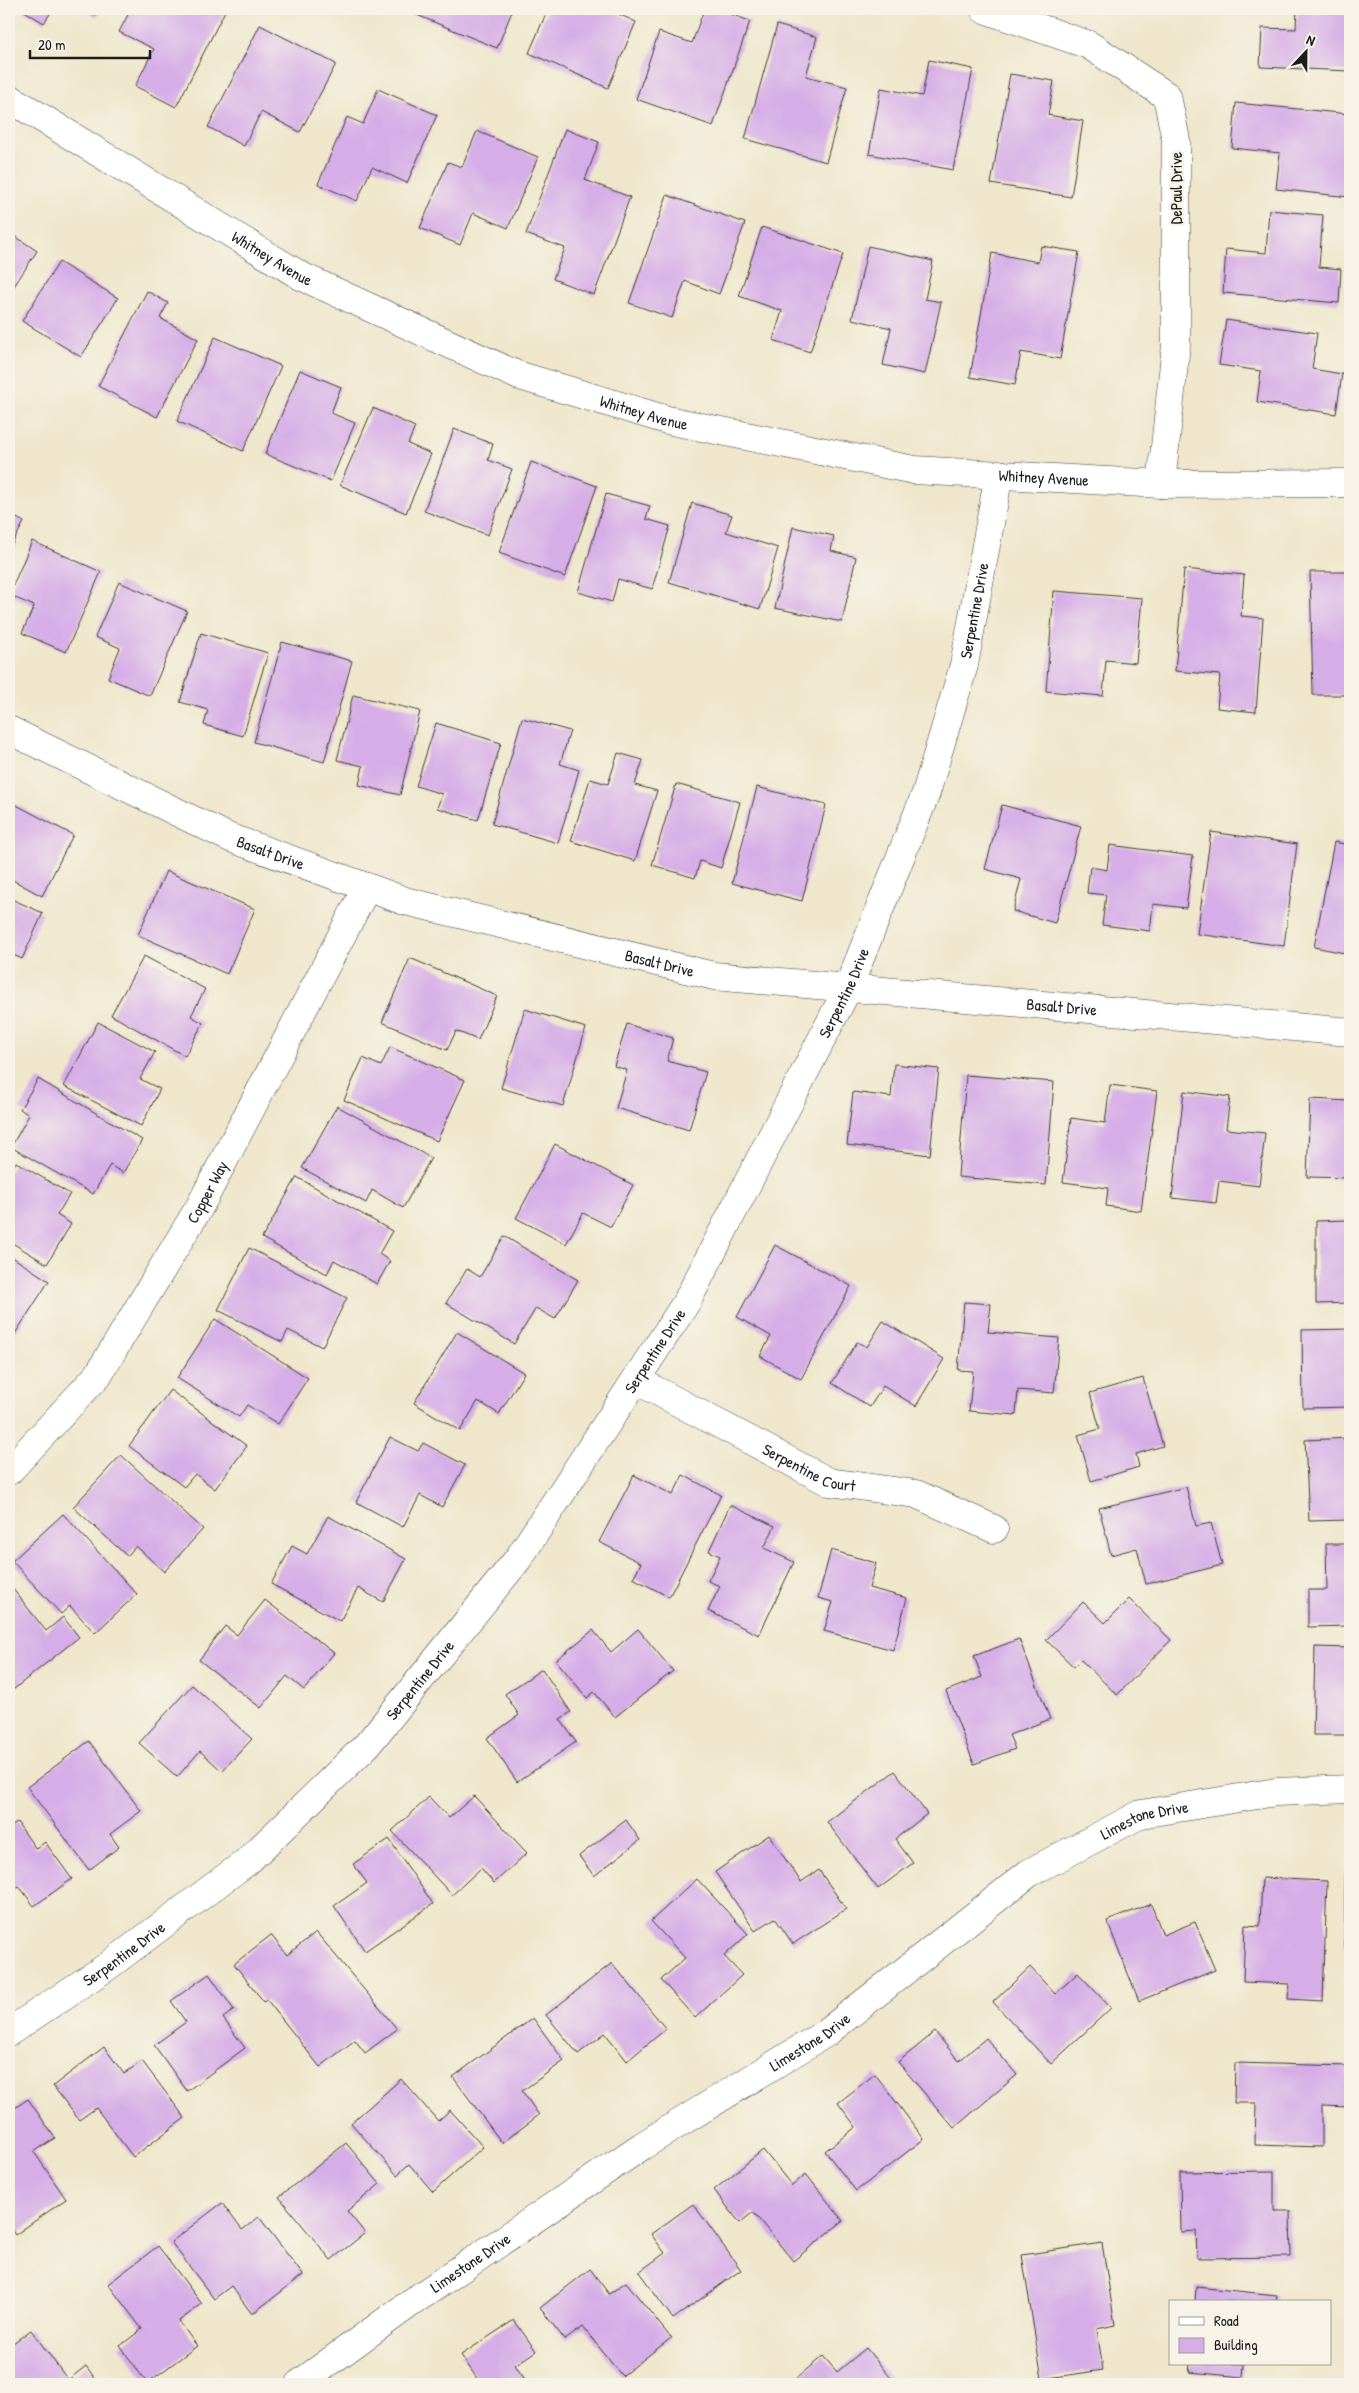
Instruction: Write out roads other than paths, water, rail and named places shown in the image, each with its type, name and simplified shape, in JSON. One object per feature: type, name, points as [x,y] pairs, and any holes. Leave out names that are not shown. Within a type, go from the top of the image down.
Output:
[{"type":"street","name":"DePaul Drive","points":[[984,9],[1089,45],[1167,96],[1176,140],[1176,345],[1161,484]]},
{"type":"street","name":"Whitney Avenue","points":[[9,98],[301,276],[517,375],[677,422],[914,470],[1161,484],[1350,482]]},
{"type":"street","name":"Serpentine Drive","points":[[9,2032],[108,1966],[249,1860],[367,1745],[518,1559],[686,1303],[848,988],[926,793],[964,665],[999,474]]},
{"type":"street","name":"Basalt Drive","points":[[9,730],[228,837],[405,901],[714,976],[1350,1032]]},
{"type":"street","name":"Copper Way","points":[[9,1471],[98,1375],[200,1206],[367,887]]},
{"type":"street","name":"Serpentine Court","points":[[636,1380],[829,1482],[916,1494],[994,1529]]},
{"type":"street","name":"Limestone Drive","points":[[299,2384],[412,2302],[642,2146],[826,2033],[1030,1873],[1141,1814],[1276,1792],[1350,1789]]}]
